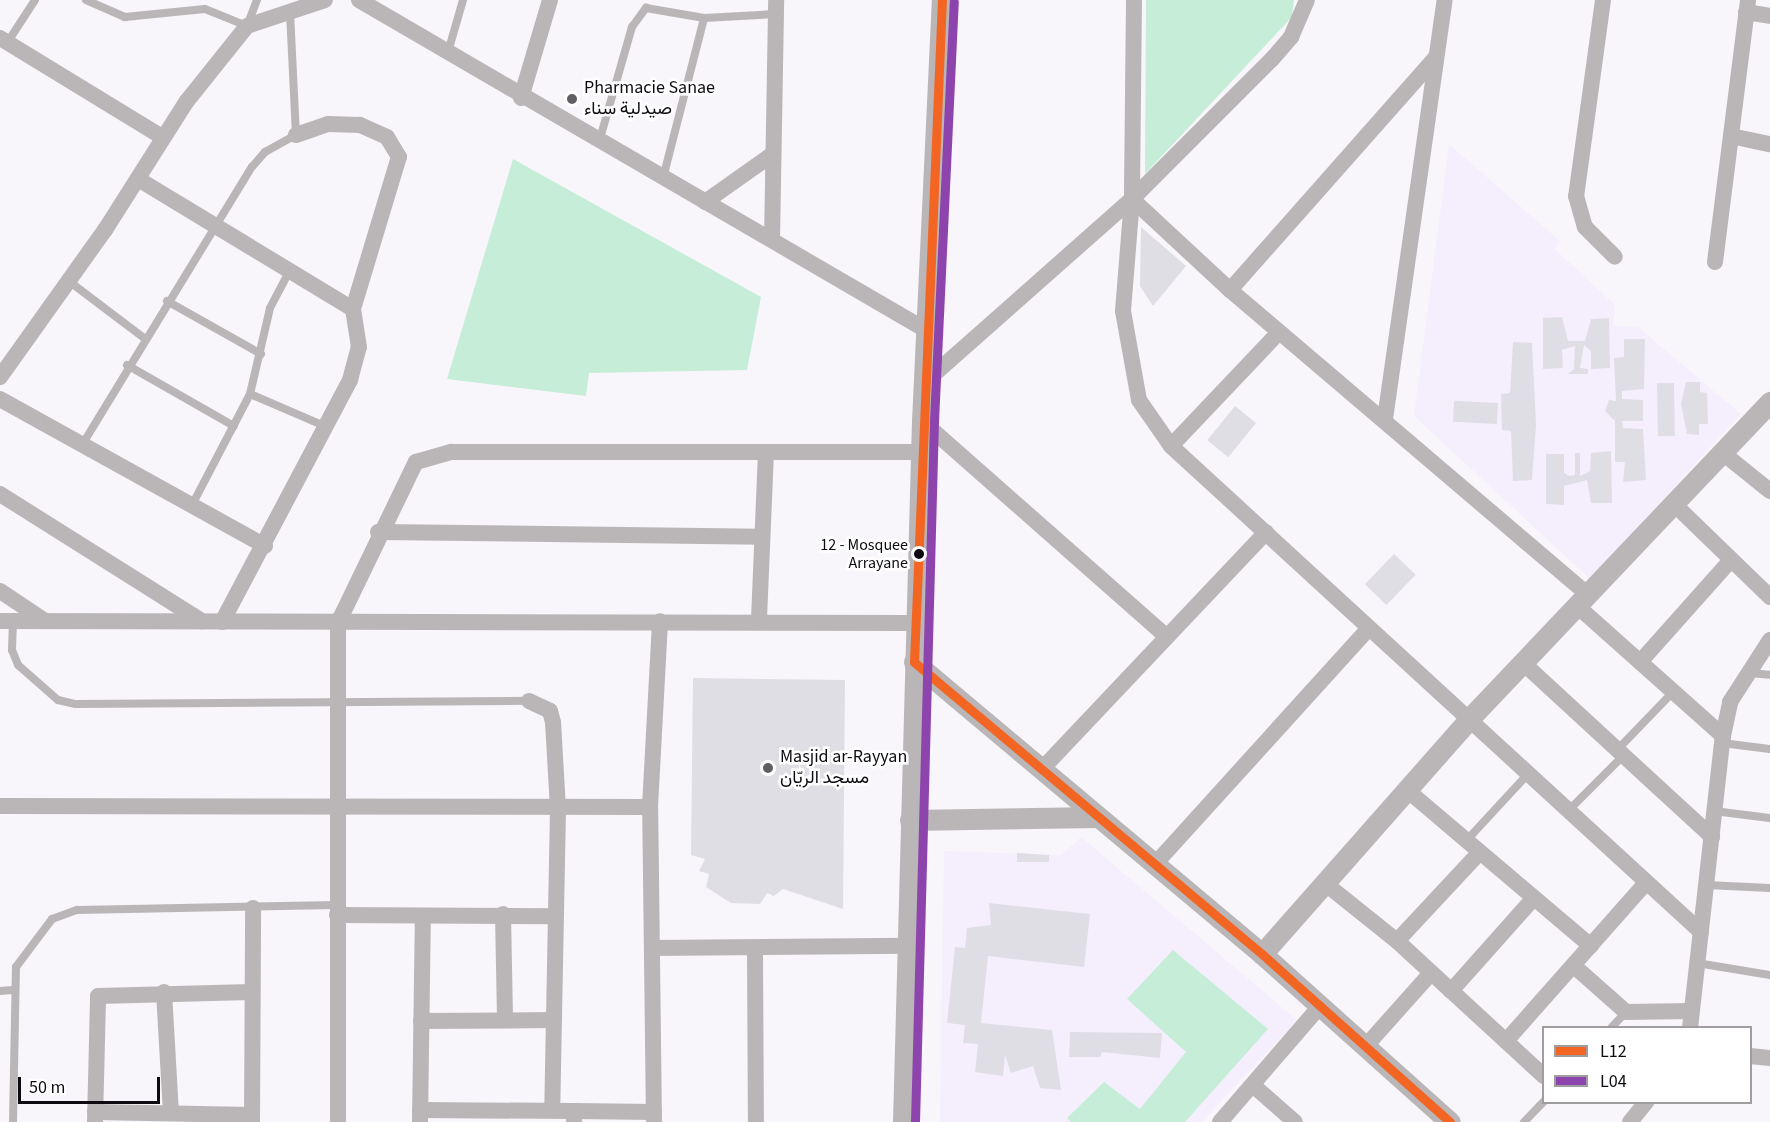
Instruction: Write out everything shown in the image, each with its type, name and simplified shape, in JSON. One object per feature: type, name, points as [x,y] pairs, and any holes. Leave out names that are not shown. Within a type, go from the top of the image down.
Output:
[{"type":"street","points":[[0,377],[70,282],[162,137],[247,26],[325,0]]},
{"type":"street","points":[[359,0],[521,98],[926,330]]},
{"type":"street","points":[[521,98],[550,0]]},
{"type":"street","points":[[903,1122],[922,420],[942,0]]},
{"type":"street","points":[[1134,0],[1132,199],[1124,301],[1127,349],[1139,400],[1171,446],[1266,532],[1366,631],[1470,718],[1701,932]]},
{"type":"street","points":[[924,383],[1132,199],[1273,58],[1291,37],[1307,0]]},
{"type":"street","points":[[1386,418],[1445,0]]},
{"type":"street","points":[[1603,0],[1576,196],[1585,227],[1615,257]]},
{"type":"street","points":[[1714,262],[1747,6],[1770,16]]},
{"type":"street","points":[[772,240],[770,156],[776,7]]},
{"type":"street","points":[[3,40],[162,137]]},
{"type":"street","points":[[1230,290],[1436,57]]},
{"type":"street","points":[[222,622],[328,428],[355,367],[353,309],[398,151],[372,129],[345,122],[296,135]]},
{"type":"street","points":[[1731,136],[1770,144]]},
{"type":"street","points":[[705,202],[770,156]]},
{"type":"street","points":[[138,178],[217,223],[353,309]]},
{"type":"street","points":[[1132,199],[1230,290],[1386,418],[1582,599],[1640,662],[1722,740]]},
{"type":"street","points":[[1171,446],[1279,332]]},
{"type":"street","points":[[0,399],[265,546]]},
{"type":"street","points":[[1262,954],[1327,885],[1470,718],[1673,503],[1724,454],[1770,402]]},
{"type":"street","points":[[922,420],[1165,635]]},
{"type":"street","points":[[338,1122],[336,704],[338,623],[378,532],[416,462],[437,453],[921,452]]},
{"type":"street","points":[[759,619],[766,454]]},
{"type":"street","points":[[1724,454],[1770,491]]},
{"type":"street","points":[[0,494],[203,622]]},
{"type":"street","points":[[1673,503],[1729,562],[1770,597]]},
{"type":"street","points":[[378,532],[761,537]]},
{"type":"street","points":[[1042,769],[1165,635],[1266,532]]},
{"type":"street","points":[[1640,662],[1729,562]]},
{"type":"street","points":[[0,591],[45,621]]},
{"type":"street","points":[[7,621],[338,623],[759,619],[915,623]]},
{"type":"street","points":[[423,916],[420,1116],[552,1110],[574,1116],[654,1117],[650,807],[660,621]]},
{"type":"street","points":[[1156,863],[1366,631]]},
{"type":"street","points":[[1574,966],[1626,1012],[1691,1019],[1722,740],[1730,702],[1746,672],[1770,640]]},
{"type":"street","points":[[914,662],[1097,817],[1156,863],[1450,1122]]},
{"type":"street","points":[[1523,663],[1712,837]]},
{"type":"street","points":[[529,701],[550,711],[553,722],[558,809],[551,1020],[552,1110]]},
{"type":"street","points":[[1407,790],[1532,900],[1591,946]]},
{"type":"street","points":[[0,806],[338,810],[650,807]]},
{"type":"street","points":[[910,820],[1097,817]]},
{"type":"street","points":[[1397,941],[1479,853]]},
{"type":"street","points":[[1506,1041],[1646,883]]},
{"type":"street","points":[[1327,885],[1397,941],[1542,1074]]},
{"type":"street","points":[[1451,991],[1532,900]]},
{"type":"street","points":[[251,992],[106,993],[96,999],[95,1117],[171,1113],[252,1118],[253,908]]},
{"type":"street","points":[[337,910],[423,916],[503,914],[554,916]]},
{"type":"street","points":[[503,914],[505,1020]]},
{"type":"street","points":[[652,948],[755,949],[908,946]]},
{"type":"street","points":[[755,949],[756,1122]]},
{"type":"street","points":[[1365,1047],[1431,973]]},
{"type":"street","points":[[164,992],[171,1113]]},
{"type":"street","points":[[1220,1122],[1255,1087],[1320,1006]]},
{"type":"street","points":[[421,1021],[551,1020]]},
{"type":"street","points":[[1752,1056],[1770,1058]]},
{"type":"street","points":[[1255,1087],[1295,1122]]},
{"type":"street","points":[[1630,1122],[1644,1104]]},
{"type":"lane","points":[[3,40],[35,0]]},
{"type":"lane","points":[[86,0],[125,17],[205,9],[247,26],[257,0]]},
{"type":"lane","points":[[448,53],[463,0]]},
{"type":"lane","points":[[599,142],[638,15],[657,8],[704,18],[776,7]]},
{"type":"lane","points":[[82,445],[126,365],[265,152],[296,135],[290,12]]},
{"type":"lane","points":[[663,179],[704,18]]},
{"type":"lane","points":[[191,507],[250,394],[270,308],[291,270]]},
{"type":"lane","points":[[70,282],[144,338]]},
{"type":"lane","points":[[167,301],[261,354]]},
{"type":"lane","points":[[126,365],[234,426]]},
{"type":"lane","points":[[250,394],[328,428]]},
{"type":"lane","points":[[7,621],[12,650],[18,665],[58,700],[100,705],[529,701]]},
{"type":"lane","points":[[1746,672],[1770,675]]},
{"type":"lane","points":[[1569,810],[1672,693]]},
{"type":"lane","points":[[1722,740],[1770,749]]},
{"type":"lane","points":[[1466,842],[1529,773]]},
{"type":"lane","points":[[1714,812],[1770,818]]},
{"type":"lane","points":[[1706,885],[1770,888]]},
{"type":"lane","points":[[13,1122],[13,990],[16,967],[35,937],[52,919],[77,910],[253,908],[337,910]]},
{"type":"lane","points":[[1697,963],[1770,975]]},
{"type":"lane","points":[[0,991],[13,990]]},
{"type":"lane","points":[[1613,1026],[1626,1012]]},
{"type":"lane","points":[[1524,1122],[1542,1103]]},
{"type":"shaded area","points":[[1449,144],[1560,241],[1555,249],[1614,304],[1614,326],[1638,327],[1741,414],[1590,579],[1414,416]]},
{"type":"shaded area","points":[[1081,837],[1297,1020],[1202,1122],[940,1122],[944,851],[1061,855]]},
{"type":"green space","points":[[1146,0],[1294,0],[1292,17],[1145,174]]},
{"type":"green space","points":[[513,159],[761,297],[747,370],[589,373],[586,396],[447,379]]},
{"type":"green space","points":[[1173,950],[1268,1029],[1185,1122],[1071,1122],[1067,1118],[1104,1082],[1140,1109],[1186,1052],[1127,999]]},
{"type":"building","points":[[1141,227],[1186,266],[1153,306],[1140,286]]},
{"type":"building","points":[[1562,317],[1568,341],[1585,341],[1591,319],[1609,318],[1610,368],[1591,369],[1591,351],[1584,345],[1580,368],[1588,369],[1588,374],[1568,374],[1574,369],[1575,346],[1562,350],[1563,368],[1543,369],[1543,318]]},
{"type":"building","points":[[1624,339],[1645,339],[1644,389],[1622,391],[1622,399],[1643,400],[1643,421],[1622,421],[1623,428],[1643,429],[1646,480],[1623,482],[1625,462],[1615,462],[1615,421],[1605,411],[1609,400],[1616,401],[1614,358],[1624,357]]},
{"type":"building","points":[[1513,342],[1532,343],[1536,425],[1532,480],[1513,481],[1511,431],[1502,430],[1501,394],[1510,393]]},
{"type":"building","points":[[1686,382],[1700,382],[1700,392],[1707,393],[1708,424],[1699,424],[1699,435],[1687,434],[1681,404]]},
{"type":"building","points":[[1657,383],[1674,383],[1675,436],[1658,436]]},
{"type":"building","points":[[1454,401],[1498,403],[1497,424],[1453,422]]},
{"type":"building","points":[[1235,406],[1256,423],[1228,457],[1207,440]]},
{"type":"building","points":[[1611,451],[1612,503],[1591,503],[1587,480],[1564,486],[1564,505],[1546,504],[1546,454],[1564,454],[1564,473],[1569,476],[1575,475],[1575,453],[1580,453],[1580,476],[1590,471],[1591,453]]},
{"type":"building","points":[[1394,554],[1416,575],[1386,605],[1365,584]]},
{"type":"building","name":"Masjid ar-Rayyan مسجد الريّان","points":[[693,678],[845,680],[843,909],[783,889],[774,896],[767,893],[760,904],[731,903],[706,887],[709,874],[699,871],[705,859],[691,855]]},
{"type":"building","points":[[1017,853],[1049,855],[1049,862],[1017,862]]},
{"type":"building","points":[[989,903],[1090,914],[1084,967],[988,956],[981,1023],[1052,1030],[1061,1090],[1040,1088],[1033,1066],[1011,1073],[1005,1055],[1003,1076],[975,1072],[978,1044],[963,1043],[965,1025],[947,1023],[955,947],[965,948],[967,928],[991,925]]},
{"type":"building","points":[[1070,1032],[1162,1033],[1160,1058],[1102,1052],[1100,1057],[1069,1057]]},
{"type":"transit line","name":"L12","points":[[914,662],[942,0]]},
{"type":"transit line","name":"L04","points":[[915,1122],[934,421],[954,1]]},
{"type":"transit line","name":"L12","points":[[914,662],[1262,954],[1450,1122]]},
{"type":"place","name":"Pharmacie Sanae صيدلية سناء","points":[[572,99]]},
{"type":"place","name":"12 - Mosquee Arrayane","points":[[919,554]]},
{"type":"place","name":"Masjid ar-Rayyan مسجد الريّان","points":[[768,768]]}]
